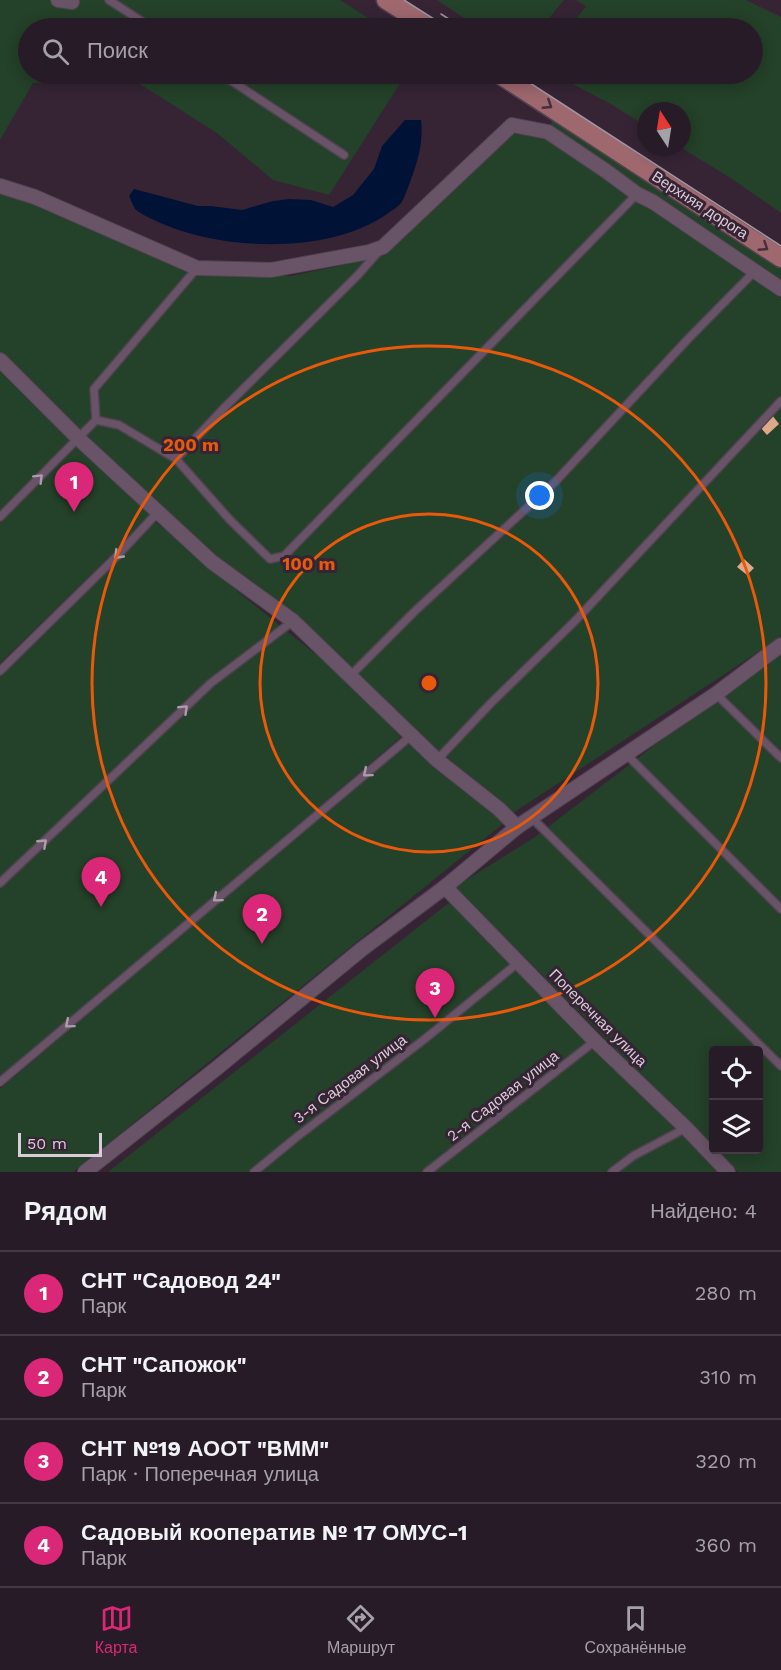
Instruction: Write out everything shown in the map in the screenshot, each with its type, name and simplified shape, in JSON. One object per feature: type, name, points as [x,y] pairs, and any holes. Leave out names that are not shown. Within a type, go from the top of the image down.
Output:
[{"type":"main road","points":[[386,0],[414,18]]},
{"type":"main road","name":"Верхняя дорога","points":[[514,84],[781,258]]},
{"type":"street","points":[[0,186],[35,197],[198,268],[271,270],[369,252],[383,247],[512,125],[548,132],[637,195],[653,202],[781,288]]},
{"type":"street","points":[[0,361],[79,439],[212,562],[292,621],[437,760],[499,809],[517,827]]},
{"type":"street","points":[[85,1172],[362,949],[445,887],[517,827],[716,694],[781,645]]},
{"type":"street","name":"Поперечная улица","points":[[445,887],[728,1172]]},
{"type":"lane","points":[[109,0],[137,18]]},
{"type":"lane","points":[[235,84],[344,155]]},
{"type":"lane","points":[[96,420],[119,425],[176,459],[230,520],[270,559],[284,556],[637,195]]},
{"type":"lane","points":[[176,459],[383,247]]},
{"type":"lane","points":[[0,516],[96,420],[94,389],[198,268]]},
{"type":"lane","points":[[349,676],[414,611],[555,482],[688,339],[755,271]]},
{"type":"lane","points":[[437,760],[491,703],[574,622],[781,401]]},
{"type":"lane","points":[[0,671],[117,556],[158,512]]},
{"type":"lane","points":[[0,883],[211,683],[292,621]]},
{"type":"lane","points":[[716,694],[781,758]]},
{"type":"lane","points":[[0,1082],[411,735]]},
{"type":"lane","points":[[626,754],[781,909]]},
{"type":"lane","points":[[532,818],[781,1066]]},
{"type":"lane","name":"3-я Садовая улица","points":[[254,1172],[426,1038],[519,962]]},
{"type":"lane","name":"2-я Садовая улица","points":[[427,1172],[596,1041]]},
{"type":"lane","points":[[612,1172],[633,1156],[686,1128]]},
{"type":"green space","points":[[0,0],[340,0],[368,18],[18,18],[18,84],[32,84],[0,140]]},
{"type":"green space","points":[[437,0],[564,0],[549,18],[464,18]]},
{"type":"green space","points":[[576,0],[746,0],[781,17],[781,213],[691,154],[691,102],[637,102],[637,120],[572,84],[763,84],[763,18],[577,18],[586,6]]},
{"type":"green space","points":[[140,84],[400,84],[329,195],[273,180],[217,133]]},
{"type":"green space","points":[[555,117],[781,267],[781,283],[549,127]]},
{"type":"green space","points":[[512,134],[541,135],[781,298],[781,635],[513,813],[419,734],[257,589],[159,509],[0,352],[0,193],[48,209],[200,276],[291,276],[343,265],[393,248]]},
{"type":"green space","points":[[2,368],[148,507],[150,517],[0,663],[0,370]]},
{"type":"green space","points":[[155,522],[329,665],[402,736],[0,1079],[0,676]]},
{"type":"green space","points":[[781,654],[781,1172],[738,1172],[720,1154],[763,1154],[763,1046],[709,1046],[709,1143],[455,887],[535,837],[716,698]]},
{"type":"green space","points":[[409,741],[505,822],[73,1172],[0,1172],[0,1089]]},
{"type":"green space","points":[[451,901],[721,1172],[108,1172]]},
{"type":"water","points":[[405,120],[421,120],[422,129],[416,164],[402,201],[387,214],[364,227],[337,236],[308,242],[277,244],[216,239],[188,233],[148,217],[135,209],[129,196],[134,189],[198,206],[242,210],[289,199],[311,200],[333,207],[353,195],[374,169],[382,146]]},
{"type":"building","points":[[772,415],[779,424],[767,435],[760,427]]},
{"type":"building","points":[[744,559],[754,568],[747,575],[737,567]]},
{"type":"tram line","points":[[404,0],[432,18]]},
{"type":"tram line","points":[[441,14],[447,18]]},
{"type":"tram line","points":[[531,84],[781,246]]},
{"type":"place","name":"СНТ \"Садовод 24\"","points":[[74,512]]},
{"type":"place","name":"Садовый кооператив № 17 ОМУС-1","points":[[101,907]]},
{"type":"place","name":"СНТ \"Сапожок\"","points":[[262,944]]},
{"type":"place","name":"СНТ №19 АООТ \"ВММ\"","points":[[435,1018]]}]
